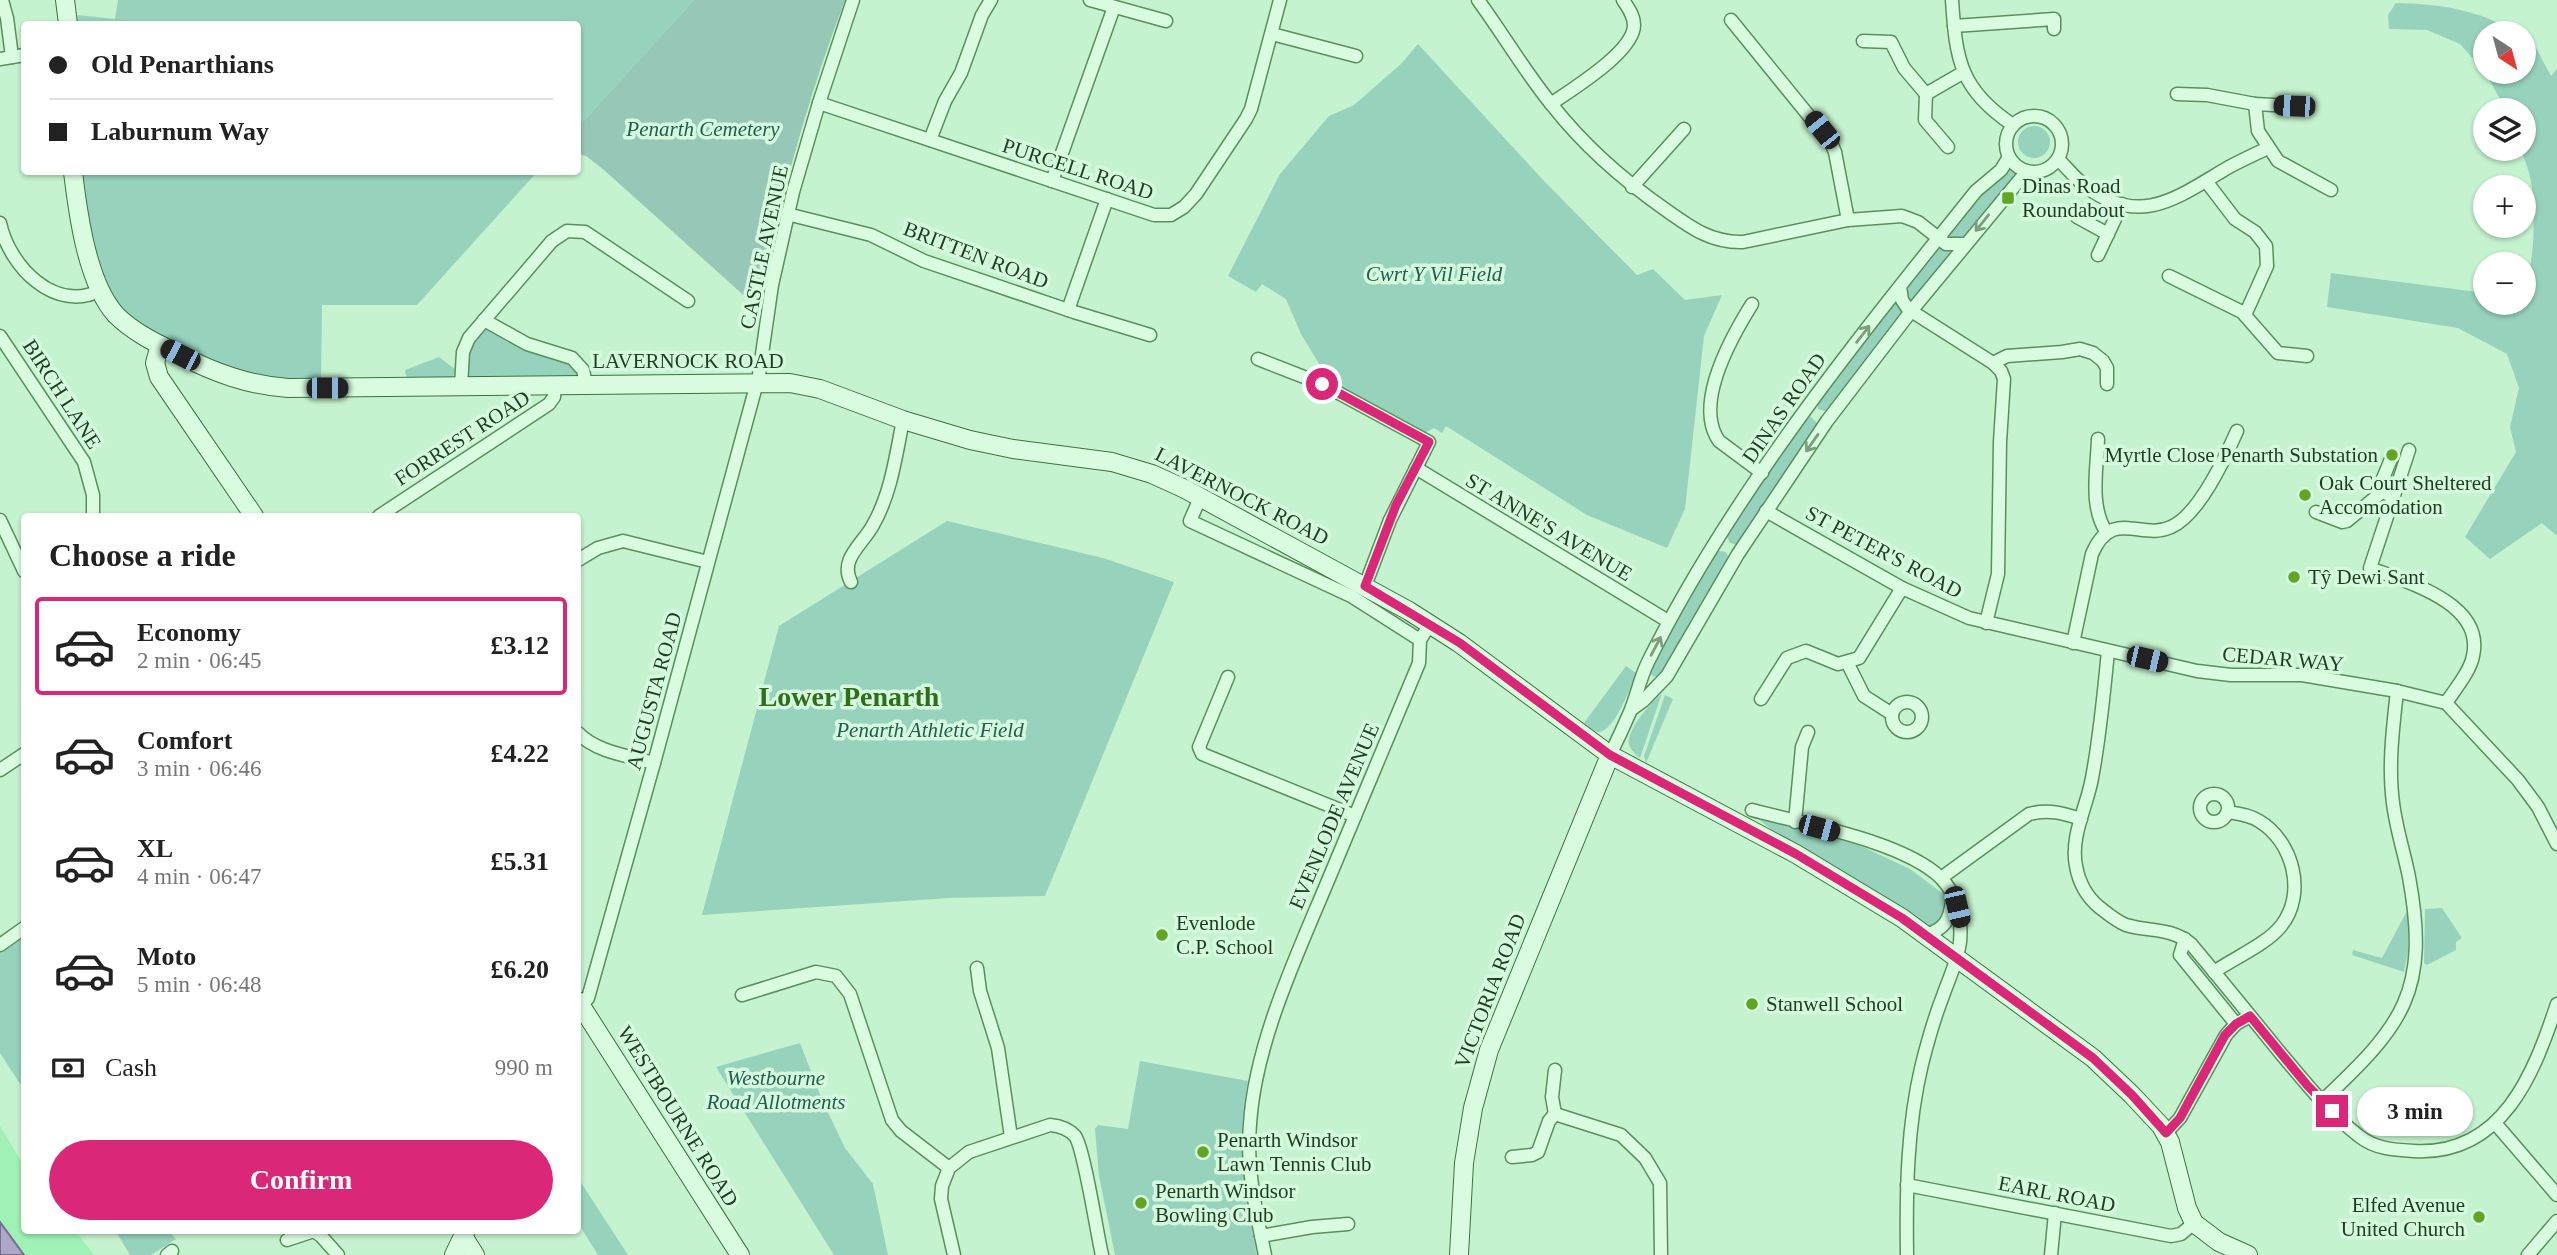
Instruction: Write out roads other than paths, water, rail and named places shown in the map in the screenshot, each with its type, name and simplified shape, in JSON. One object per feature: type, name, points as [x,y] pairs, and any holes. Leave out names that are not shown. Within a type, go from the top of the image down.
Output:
[{"type":"main road","points":[[65,0],[68,21]]},
{"type":"main road","name":"LAVERNOCK ROAD","points":[[74,175],[85,238],[101,290],[118,316],[160,345],[217,373],[258,385],[288,388],[790,383],[812,387],[903,420],[1001,447],[1112,462],[1152,474],[1365,586],[1430,624],[1610,755],[1796,854],[1902,918],[2102,1065],[2166,1133]]},
{"type":"main road","points":[[160,345],[155,363],[159,377],[252,513]]},
{"type":"main road","name":"VICTORIA ROAD","points":[[1459,1255],[1464,1164],[1473,1108],[1489,1050],[1610,755]]},
{"type":"main road","name":"WESTBOURNE ROAD","points":[[581,1013],[740,1255]]},
{"type":"main road","points":[[2166,1133],[2187,1208],[2194,1223],[2219,1242],[2248,1255]]},
{"type":"main road","points":[[454,1255],[461,1234]]},
{"type":"main road","points":[[463,1234],[475,1255]]},
{"type":"street","points":[[2,0],[12,57]]},
{"type":"street","name":"CASTLE AVENUE","points":[[756,382],[787,214],[818,103],[853,0]]},
{"type":"street","points":[[930,140],[942,108],[961,73],[982,15],[991,0]]},
{"type":"street","points":[[1090,0],[1167,20]]},
{"type":"street","name":"PURCELL ROAD","points":[[818,103],[1107,199],[1161,215],[1171,215],[1184,207],[1196,194],[1248,114],[1280,0]]},
{"type":"street","points":[[1478,0],[1551,104],[1582,140],[1632,187],[1707,237],[1731,243],[1743,242],[1848,220],[1902,216],[1918,222],[1942,242],[1951,246],[1965,244]]},
{"type":"street","points":[[1551,104],[1614,56],[1629,41],[1634,20],[1632,12],[1623,0]]},
{"type":"street","points":[[1952,0],[1957,49],[1973,89],[1990,109],[2013,125]]},
{"type":"street","points":[[1052,181],[1114,7]]},
{"type":"street","points":[[1954,26],[2053,19],[2054,29]]},
{"type":"street","points":[[1731,20],[1831,143],[1848,220]]},
{"type":"street","points":[[1272,33],[1356,56]]},
{"type":"street","points":[[1863,41],[1891,42],[1904,68],[1926,94],[1925,120],[1948,147]]},
{"type":"street","points":[[1926,94],[1965,72]]},
{"type":"street","points":[[2177,94],[2294,106]]},
{"type":"street","points":[[2255,104],[2258,131],[2285,167],[2331,190]]},
{"type":"street","points":[[2027,116],[2043,117],[2057,126],[2063,140],[2058,159],[2050,167],[2043,171],[2026,171],[2009,157],[2006,140],[2013,125],[2027,116]]},
{"type":"street","points":[[1632,187],[1684,129]]},
{"type":"street","points":[[2058,159],[2098,195],[2122,204],[2156,206],[2173,200],[2269,148]]},
{"type":"street","name":"DINAS ROAD","points":[[1610,755],[1632,709],[1641,676],[1663,634],[1717,541],[1762,473],[1807,407],[1939,237],[1976,191],[2001,170],[2009,157]]},
{"type":"street","name":"DINAS ROAD","points":[[1632,709],[1659,685],[1766,510],[1827,421],[1912,310],[2026,171]]},
{"type":"street","points":[[2206,181],[2235,219],[2255,232],[2266,246],[2268,256],[2263,278],[2245,314]]},
{"type":"street","points":[[1068,310],[1107,199]]},
{"type":"street","points":[[2098,255],[2122,204]]},
{"type":"street","name":"BRITTEN ROAD","points":[[787,214],[871,235],[918,259],[1150,335]]},
{"type":"street","points":[[2077,217],[2108,234]]},
{"type":"street","points":[[0,223],[4,240],[15,259],[38,283],[72,297],[87,296],[101,290]]},
{"type":"street","points":[[461,386],[466,345],[484,320],[561,234],[574,230],[585,232],[688,301]]},
{"type":"street","points":[[2169,276],[2245,314],[2278,353],[2307,356]]},
{"type":"street","points":[[1900,287],[1906,307],[1993,363],[2003,374],[1998,574],[1986,624]]},
{"type":"street","points":[[1752,304],[1734,332],[1723,358],[1715,386],[1711,418],[1714,434],[1719,441],[1762,473]]},
{"type":"street","points":[[484,320],[527,344],[572,358],[583,370],[586,384]]},
{"type":"street","name":"BIRCH LANE","points":[[0,336],[85,462],[93,495],[93,513]]},
{"type":"street","points":[[1993,363],[2007,356],[2080,349],[2093,353],[2103,361],[2107,368],[2106,384]]},
{"type":"street","points":[[1258,359],[1322,384],[1429,442],[1390,520],[1365,586]]},
{"type":"street","name":"AUGUSTA ROAD","points":[[581,1009],[587,1000],[654,763],[756,382]]},
{"type":"street","name":"FORREST ROAD","points":[[384,513],[549,404],[554,397],[555,385]]},
{"type":"street","points":[[1807,407],[1827,421]]},
{"type":"street","points":[[850,582],[846,568],[849,558],[870,531],[881,509],[894,470],[903,420]]},
{"type":"street","points":[[2073,643],[2092,554],[2097,544],[2118,528],[2164,530],[2187,517],[2204,493],[2237,431]]},
{"type":"street","points":[[2098,439],[2097,506],[2102,526],[2108,533]]},
{"type":"street","points":[[2409,450],[2388,495],[2370,568],[2446,600],[2466,619],[2471,632],[2473,657],[2446,703],[2518,780],[2538,807],[2557,844]]},
{"type":"street","points":[[2388,495],[2379,488],[2391,458]]},
{"type":"street","name":"ST ANNE'S AVENUE","points":[[1416,468],[1663,618]]},
{"type":"street","points":[[2316,512],[2342,522],[2347,521],[2388,495]]},
{"type":"street","points":[[1200,498],[1190,521],[1351,596],[1420,640]]},
{"type":"street","name":"ST PETER'S ROAD","points":[[1766,510],[1902,588],[1986,624],[2108,651]]},
{"type":"street","points":[[0,520],[21,565]]},
{"type":"street","points":[[581,558],[598,548],[623,541],[708,562]]},
{"type":"street","points":[[1717,541],[1738,554]]},
{"type":"street","points":[[1761,699],[1787,658],[1806,651],[1838,664],[1859,658],[1902,588]]},
{"type":"street","name":"EVENLODE AVENUE","points":[[1265,1255],[1252,1191],[1249,1143],[1251,1105],[1260,1063],[1285,987],[1419,663],[1420,640],[1430,624]]},
{"type":"street","points":[[2108,651],[2092,779],[2076,840],[2076,867],[2082,888],[2088,897],[2119,922],[2169,931],[2185,939],[2322,1101],[2359,1136],[2368,1143],[2389,1149],[2443,1149],[2472,1138],[2495,1123],[2513,1104],[2528,1080],[2557,1004]]},
{"type":"street","name":"CEDAR WAY","points":[[2108,651],[2213,673],[2302,676],[2397,691],[2446,703]]},
{"type":"street","points":[[1847,662],[1864,695],[1892,714]]},
{"type":"street","points":[[1641,676],[1659,685]]},
{"type":"street","points":[[1228,677],[1199,747],[1202,754],[1355,816]]},
{"type":"street","points":[[2322,1101],[2368,1057],[2386,1034],[2406,999],[2414,972],[2417,927],[2391,784],[2392,734],[2397,691]]},
{"type":"street","points":[[1795,822],[1802,747],[1808,732]]},
{"type":"street","points":[[581,735],[593,744],[654,763]]},
{"type":"street","points":[[0,770],[21,756]]},
{"type":"street","points":[[1752,810],[1893,849],[1941,878],[1953,895],[1961,921],[1957,958],[1936,1013],[1922,1063],[1913,1111],[1913,1186],[1907,1255]]},
{"type":"street","points":[[1941,878],[2029,814],[2049,811],[2081,819]]},
{"type":"street","points":[[2214,972],[2277,930],[2286,919],[2294,890],[2294,874],[2289,856],[2270,830],[2251,817],[2228,812]]},
{"type":"street","points":[[1925,934],[1937,932],[1945,926],[1953,895]]},
{"type":"street","points":[[0,945],[21,930]]},
{"type":"street","points":[[2185,939],[2180,956],[2236,1024]]},
{"type":"street","points":[[977,968],[980,991],[998,1048],[1011,1137]]},
{"type":"street","points":[[742,995],[816,972],[836,976],[850,994],[889,1115],[901,1131],[949,1168]]},
{"type":"street","points":[[2166,1133],[2176,1124],[2225,1035],[2236,1024],[2250,1016]]},
{"type":"street","points":[[1555,1070],[1552,1097],[1555,1114]]},
{"type":"street","points":[[1512,1157],[1538,1152],[1549,1121],[1555,1114]]},
{"type":"street","points":[[1555,1114],[1621,1135],[1638,1149],[1660,1183],[1661,1255]]},
{"type":"street","points":[[2495,1123],[2557,1195]]},
{"type":"street","points":[[954,1255],[941,1199],[942,1186],[949,1168],[964,1154],[1050,1125],[1064,1128],[1075,1136],[1080,1146],[1102,1255]]},
{"type":"street","name":"EARL ROAD","points":[[1913,1186],[2171,1236],[2181,1234],[2194,1223]]},
{"type":"street","points":[[2051,1255],[2055,1213]]},
{"type":"street","points":[[2528,1255],[2557,1221]]},
{"type":"street","points":[[1261,1236],[1348,1224]]},
{"type":"street","points":[[287,1240],[305,1234]]},
{"type":"street","points":[[318,1234],[338,1255]]},
{"type":"place","name":"Dinas Road Roundabout","points":[[2008,198]]},
{"type":"place","name":"Myrtle Close Penarth Substation","points":[[2392,455]]},
{"type":"place","name":"Oak Court Sheltered Accomodation","points":[[2305,495]]},
{"type":"place","name":"Tŷ Dewi Sant","points":[[2294,577]]},
{"type":"place","name":"Evenlode C.P. School","points":[[1162,935]]},
{"type":"place","name":"Stanwell School","points":[[1752,1004]]},
{"type":"place","name":"Penarth Windsor Lawn Tennis Club","points":[[1203,1152]]},
{"type":"place","name":"Penarth Windsor Bowling Club","points":[[1141,1203]]},
{"type":"place","name":"Elfed Avenue United Church","points":[[2479,1217]]},
{"type":"district","name":"Lower Penarth","points":[[849,696]]},
{"type":"park label","name":"Penarth Cemetery","points":[[703,129]]},
{"type":"park label","name":"Cwrt Y Vil Field","points":[[1434,274]]},
{"type":"park label","name":"Penarth Athletic Field","points":[[930,730]]},
{"type":"park label","name":"Westbourne Road Allotments","points":[[776,1090]]}]
